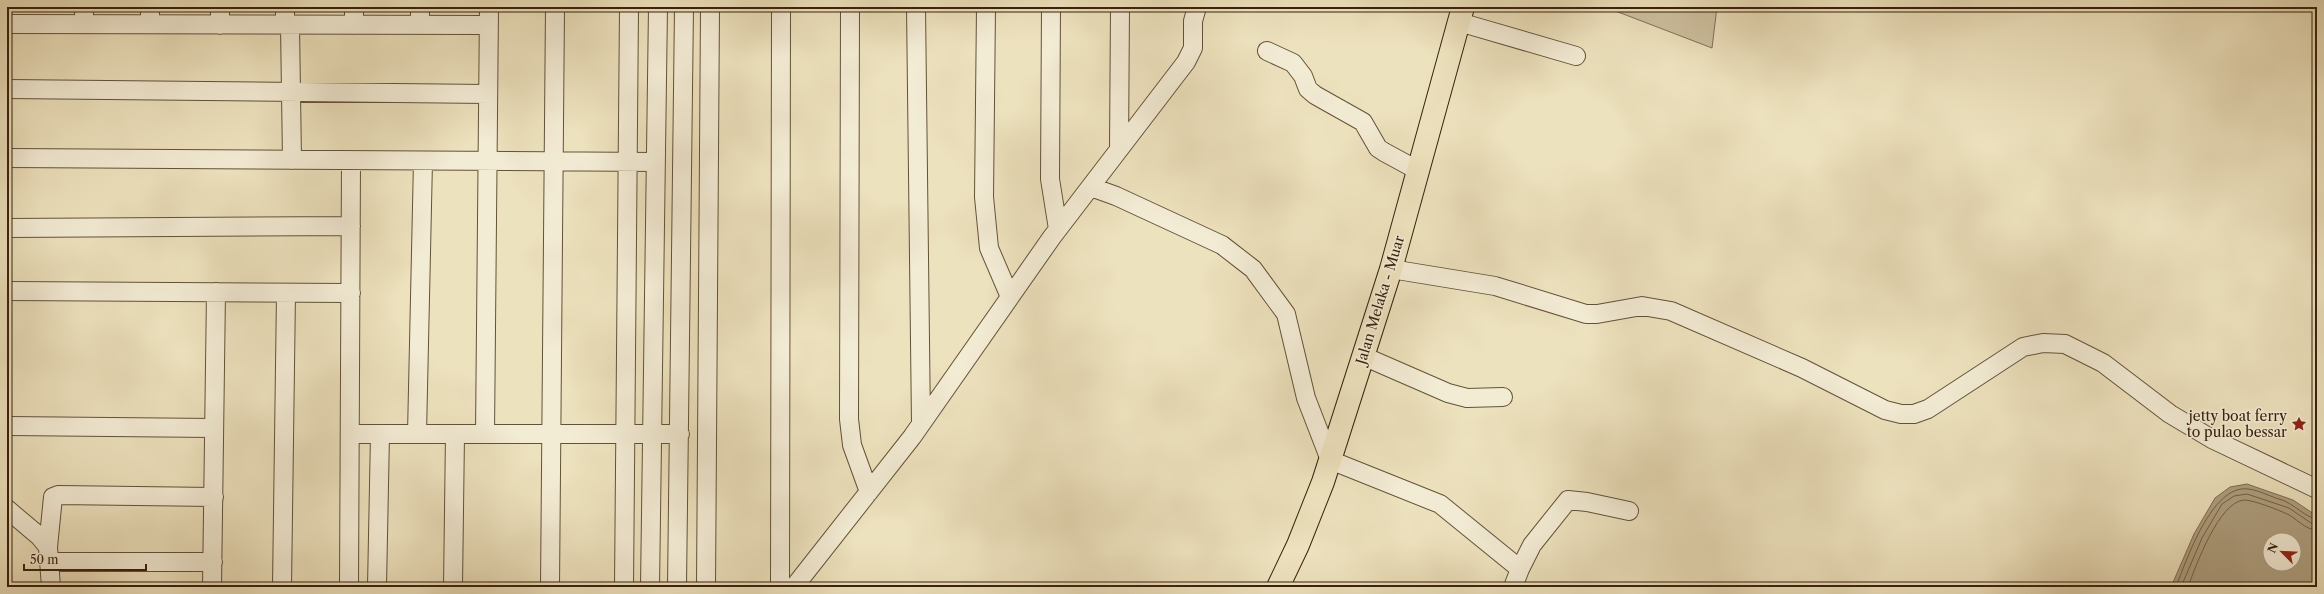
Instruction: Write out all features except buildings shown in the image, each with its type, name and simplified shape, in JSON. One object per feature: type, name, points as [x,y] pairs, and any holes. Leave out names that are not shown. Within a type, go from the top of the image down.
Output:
[{"type":"main road","name":"Jalan Melaka - Muar","points":[[1278,587],[1298,545],[1330,460],[1391,269],[1461,15]]},
{"type":"street","points":[[285,7],[291,93],[292,160]]},
{"type":"street","points":[[354,7],[354,25]]},
{"type":"street","points":[[420,7],[420,25]]},
{"type":"street","points":[[485,434],[488,7]]},
{"type":"street","points":[[550,587],[555,7]]},
{"type":"street","points":[[624,587],[629,7]]},
{"type":"street","points":[[650,587],[658,7]]},
{"type":"street","points":[[677,587],[684,7]]},
{"type":"street","points":[[706,587],[710,7]]},
{"type":"street","points":[[780,587],[781,7]]},
{"type":"street","points":[[850,7],[849,419],[852,445],[869,492]]},
{"type":"street","points":[[916,7],[921,424]]},
{"type":"street","points":[[986,7],[984,197],[989,248],[1010,297]]},
{"type":"street","points":[[1051,7],[1050,179],[1058,229]]},
{"type":"street","points":[[1119,149],[1120,7]]},
{"type":"street","points":[[794,587],[921,424],[1058,229],[1186,62],[1192,48],[1193,21],[1197,7]]},
{"type":"street","points":[[7,24],[84,15],[220,16],[287,25],[488,25]]},
{"type":"street","points":[[1461,15],[1576,56]]},
{"type":"street","points":[[1267,51],[1293,63],[1315,95],[1363,122],[1378,148],[1418,171]]},
{"type":"street","points":[[7,89],[488,94]]},
{"type":"street","points":[[7,158],[655,162]]},
{"type":"street","points":[[349,587],[351,160]]},
{"type":"street","points":[[417,434],[423,161]]},
{"type":"street","points":[[1091,187],[1123,199],[1222,245],[1253,268],[1286,314],[1306,398],[1330,460],[1440,504],[1520,569]]},
{"type":"street","points":[[7,228],[351,226]]},
{"type":"street","points":[[1391,269],[1495,286],[1586,314],[1597,314],[1642,306],[1671,311],[1802,368],[1885,410],[1901,414],[1914,414],[1928,409],[2023,347],[2043,342],[2065,344],[2103,363],[2170,414],[2212,439],[2317,489]]},
{"type":"street","points":[[7,291],[351,293]]},
{"type":"street","points":[[212,587],[216,292]]},
{"type":"street","points":[[282,587],[286,293]]},
{"type":"street","points":[[1363,356],[1448,393],[1467,398],[1503,397]]},
{"type":"street","points":[[7,426],[214,428]]},
{"type":"street","points":[[350,434],[680,434]]},
{"type":"street","points":[[377,587],[380,434]]},
{"type":"street","points":[[453,587],[455,434]]},
{"type":"street","points":[[52,587],[49,555],[53,497],[58,495],[214,497]]},
{"type":"street","points":[[1513,587],[1532,545],[1568,500],[1587,502],[1629,511]]},
{"type":"street","points":[[7,509],[39,536],[49,555]]},
{"type":"street","points":[[49,555],[213,562]]},
{"type":"shaded area","points":[[1605,7],[1717,7],[1712,48]]},
{"type":"water","points":[[2247,484],[2293,500],[2317,516],[2317,587],[2171,587],[2194,534],[2215,498],[2230,487]]},
{"type":"place","name":"jetty boat ferry to pulao bessar","points":[[2299,424]]}]
